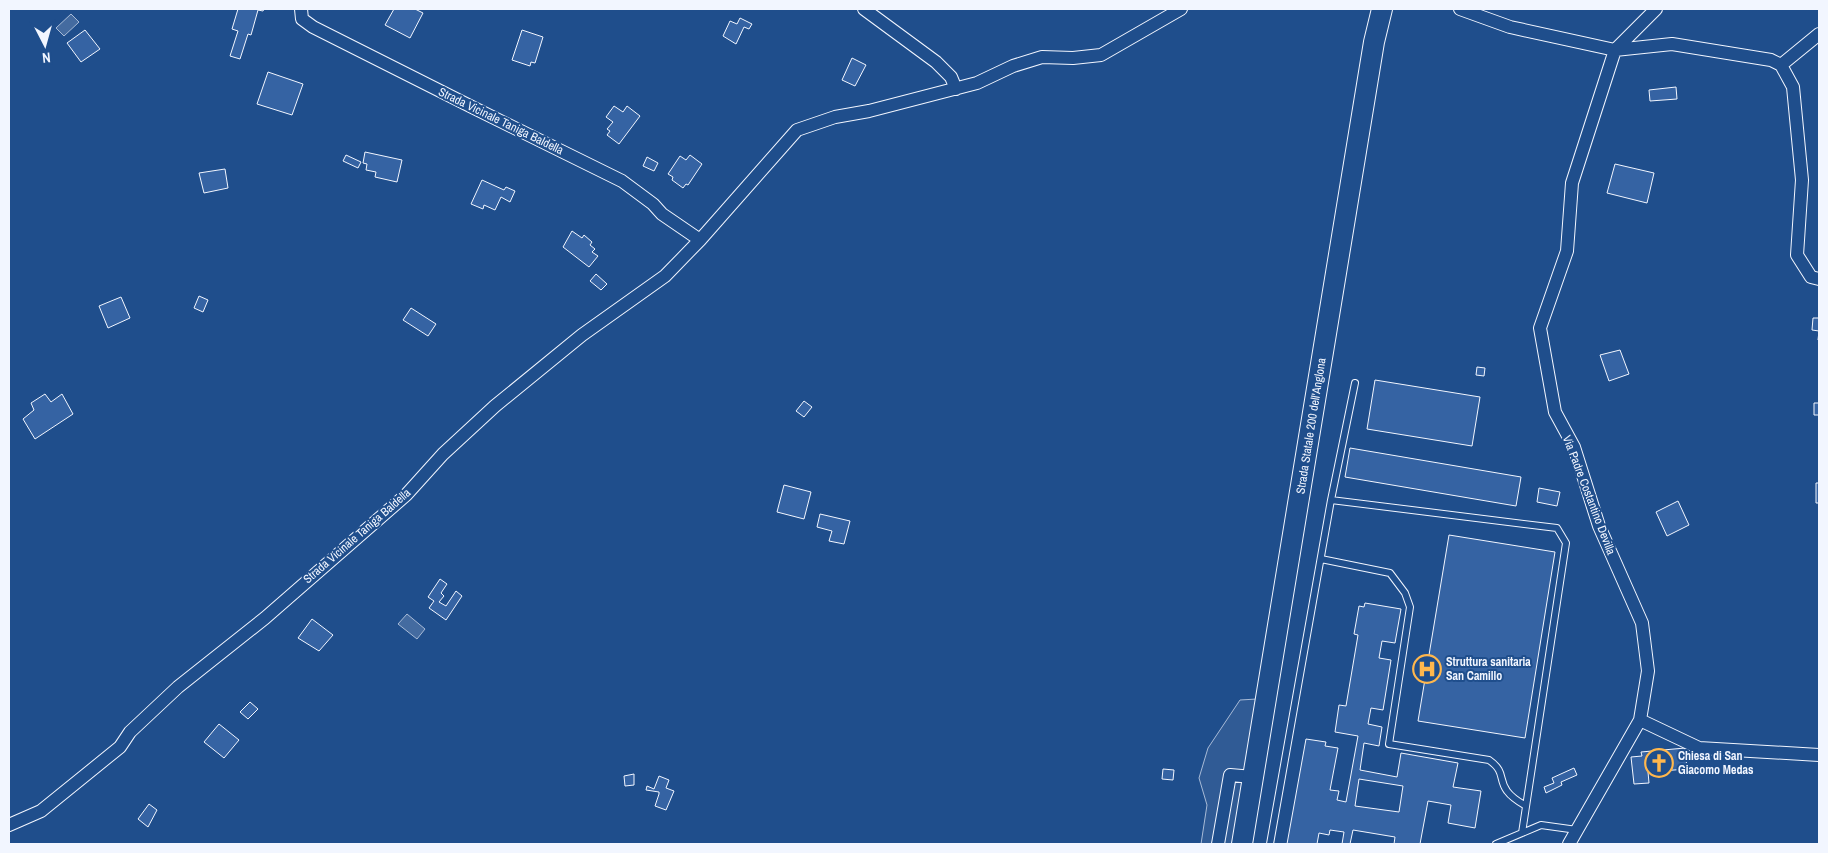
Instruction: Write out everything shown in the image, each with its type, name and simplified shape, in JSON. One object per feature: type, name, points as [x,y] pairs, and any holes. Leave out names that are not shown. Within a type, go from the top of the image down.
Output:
[{"type":"main road","name":"Strada Statale 200 dell'Anglona","points":[[1242,844],[1380,12]]},
{"type":"street","name":"Strada Vicinale Taniga Baldella","points":[[301,9],[302,19],[313,27],[622,181],[653,204],[662,214],[700,240]]},
{"type":"street","points":[[864,9],[936,62],[951,77],[956,89]]},
{"type":"street","name":"Strada Vicinale Taniga Baldella","points":[[9,826],[41,811],[120,747],[130,732],[178,687],[265,618],[406,495],[443,454],[496,406],[582,335],[665,276],[700,240],[797,130],[835,117],[869,111],[977,83],[1013,66],[1042,57],[1073,58],[1101,55],[1181,9]]},
{"type":"street","points":[[1460,9],[1510,27],[1615,50],[1672,44],[1771,60],[1781,65],[1793,87],[1802,180],[1796,255],[1811,276],[1819,279]]},
{"type":"street","points":[[1615,50],[1656,9]]},
{"type":"street","points":[[1781,65],[1819,34]]},
{"type":"street","name":"Via Padre Costantino Devilla","points":[[1569,844],[1640,720],[1648,671],[1642,623],[1598,526],[1574,448],[1555,412],[1540,328],[1567,251],[1572,183],[1615,50]]},
{"type":"street","points":[[1640,720],[1699,748],[1819,755]]},
{"type":"street","points":[[1218,844],[1230,775],[1253,777]]},
{"type":"lane","points":[[1270,844],[1321,559],[1355,383]]},
{"type":"lane","points":[[1332,500],[1557,528],[1566,543],[1522,832]]},
{"type":"lane","points":[[1321,559],[1390,573],[1405,593],[1410,607],[1389,744],[1490,760],[1498,766],[1505,789],[1512,797],[1526,806]]},
{"type":"lane","points":[[1496,844],[1540,825],[1577,830]]},
{"type":"shaded area","points":[[71,14],[79,22],[64,36],[56,28]]},
{"type":"shaded area","points":[[407,614],[425,629],[417,639],[398,624]]},
{"type":"shaded area","points":[[1257,699],[1233,844],[1201,844],[1207,805],[1199,778],[1208,748],[1240,700]]},
{"type":"building","points":[[238,9],[264,9],[263,11],[258,10],[251,35],[248,34],[240,59],[230,56],[238,31],[232,29]]},
{"type":"building","points":[[394,9],[415,9],[423,13],[410,38],[385,25]]},
{"type":"building","points":[[740,18],[752,24],[749,29],[744,27],[736,44],[723,36],[730,21],[737,24]]},
{"type":"building","points":[[85,30],[100,49],[81,62],[67,43]]},
{"type":"building","points":[[522,30],[543,37],[535,63],[531,62],[530,66],[512,60]]},
{"type":"building","points":[[852,58],[866,65],[855,86],[842,80]]},
{"type":"building","points":[[268,72],[303,84],[292,115],[257,104]]},
{"type":"building","points":[[1676,87],[1677,99],[1650,101],[1649,90]]},
{"type":"building","points":[[614,106],[623,112],[627,106],[640,116],[619,144],[607,135],[610,131],[607,129],[613,122],[606,117]]},
{"type":"building","points":[[365,152],[402,160],[397,182],[375,177],[376,172],[366,170],[367,164],[363,163]]},
{"type":"building","points":[[346,155],[361,162],[358,168],[343,161]]},
{"type":"building","points":[[690,155],[702,164],[688,185],[686,184],[683,188],[672,180],[673,177],[668,174],[680,156],[686,160]]},
{"type":"building","points":[[647,157],[658,163],[654,171],[643,166]]},
{"type":"building","points":[[1615,164],[1654,173],[1647,203],[1607,193]]},
{"type":"building","points":[[225,169],[228,188],[204,193],[199,173]]},
{"type":"building","points":[[482,180],[504,190],[506,187],[515,191],[510,202],[501,197],[495,210],[484,205],[483,209],[471,204]]},
{"type":"building","points":[[572,231],[582,238],[584,235],[592,242],[590,245],[595,249],[592,252],[598,256],[589,267],[563,247]]},
{"type":"building","points":[[596,274],[607,284],[601,290],[590,281]]},
{"type":"building","points":[[199,296],[208,300],[203,312],[194,308]]},
{"type":"building","points":[[121,297],[130,318],[108,328],[99,306]]},
{"type":"building","points":[[411,308],[436,324],[428,336],[403,320]]},
{"type":"building","points":[[1813,318],[1819,318],[1819,331],[1812,330]]},
{"type":"building","points":[[1620,350],[1629,374],[1609,381],[1600,355]]},
{"type":"building","points":[[1477,367],[1485,368],[1484,376],[1476,375]]},
{"type":"building","points":[[1375,380],[1480,397],[1472,446],[1367,429]]},
{"type":"building","points":[[45,394],[51,402],[62,394],[73,414],[35,439],[23,419],[34,410],[31,403]]},
{"type":"building","points":[[804,401],[812,407],[804,417],[796,411]]},
{"type":"building","points":[[1814,403],[1819,403],[1819,415],[1814,415]]},
{"type":"building","points":[[1350,448],[1521,477],[1516,506],[1345,477]]},
{"type":"building","points":[[1816,483],[1819,483],[1819,503],[1816,503]]},
{"type":"building","points":[[784,485],[811,492],[804,519],[777,512]]},
{"type":"building","points":[[1539,488],[1560,492],[1557,506],[1537,502]]},
{"type":"building","points":[[1678,501],[1689,525],[1667,536],[1656,512]]},
{"type":"building","points":[[820,514],[850,521],[844,544],[829,541],[832,531],[817,527]]},
{"type":"building","points":[[1449,535],[1555,552],[1525,738],[1418,721]]},
{"type":"building","points":[[440,579],[447,584],[441,593],[444,596],[439,602],[446,606],[456,591],[462,596],[446,620],[429,608],[434,601],[428,597]]},
{"type":"building","points":[[1365,603],[1401,609],[1395,643],[1382,641],[1379,658],[1391,660],[1383,710],[1371,708],[1368,724],[1382,727],[1379,746],[1364,743],[1360,770],[1397,777],[1401,753],[1458,763],[1453,787],[1481,791],[1475,828],[1448,823],[1451,805],[1428,801],[1420,844],[1394,844],[1395,837],[1353,830],[1350,844],[1342,844],[1344,832],[1330,830],[1329,835],[1319,833],[1317,844],[1287,844],[1306,739],[1326,742],[1325,746],[1338,748],[1330,790],[1339,791],[1337,800],[1346,802],[1358,736],[1335,732],[1339,705],[1346,706],[1358,635],[1354,634],[1359,606],[1364,607]],"holes":[[[1359,779],[1403,786],[1399,812],[1355,806]]]},
{"type":"building","points":[[312,619],[333,635],[319,651],[298,638]]},
{"type":"building","points":[[250,702],[258,709],[248,719],[240,712]]},
{"type":"building","points":[[219,724],[239,740],[224,758],[204,742]]},
{"type":"building","name":"Chiesa di San Giacomo Medas","points":[[1685,748],[1687,769],[1648,772],[1649,783],[1634,784],[1631,757],[1642,756],[1641,752]]},
{"type":"building","points":[[1574,768],[1577,775],[1561,782],[1562,785],[1546,793],[1544,787],[1554,783],[1552,778]]},
{"type":"building","points":[[1163,769],[1174,770],[1173,780],[1162,779]]},
{"type":"building","points":[[634,774],[634,785],[625,786],[624,776]]},
{"type":"building","points":[[659,776],[669,780],[666,788],[674,791],[666,810],[655,806],[659,792],[646,790],[647,786],[654,789]]},
{"type":"building","points":[[149,804],[157,810],[148,827],[138,819]]},
{"type":"place","name":"Struttura sanitaria San Camillo","points":[[1427,669]]},
{"type":"place","name":"Chiesa di San Giacomo Medas","points":[[1659,763]]}]
